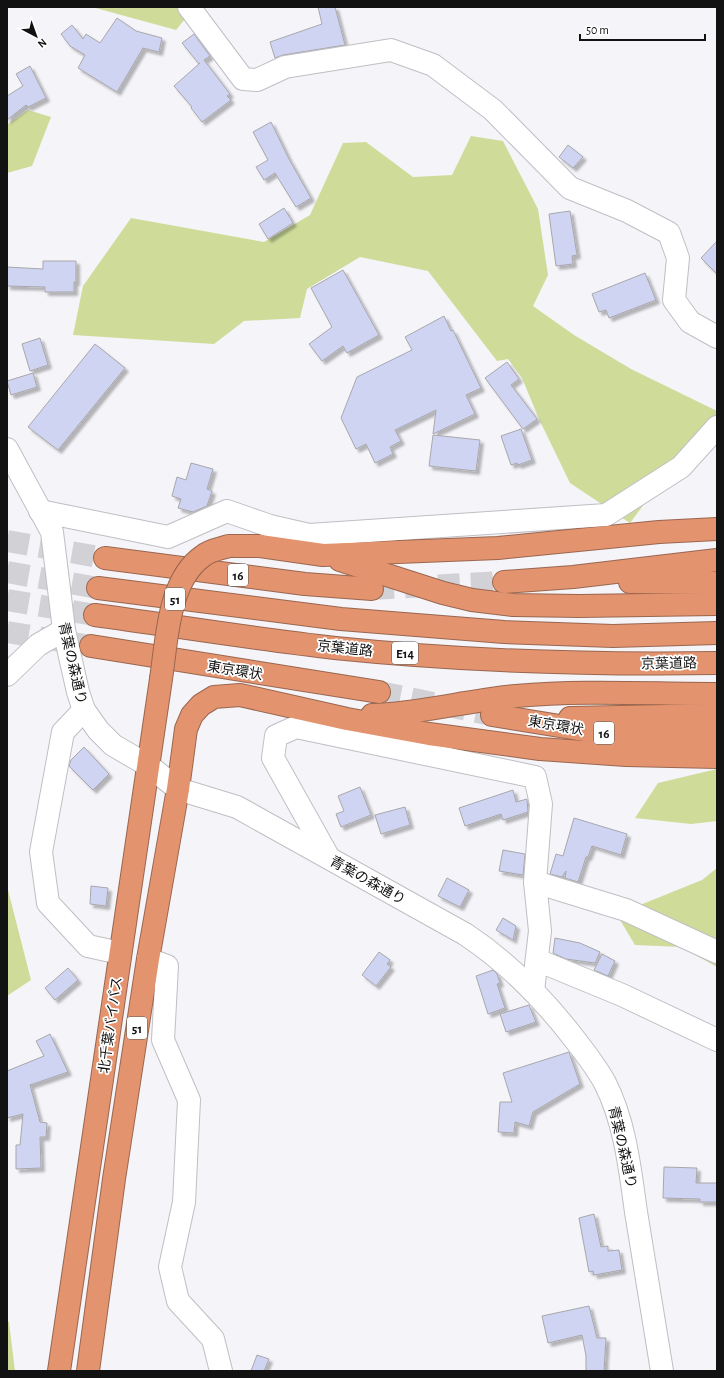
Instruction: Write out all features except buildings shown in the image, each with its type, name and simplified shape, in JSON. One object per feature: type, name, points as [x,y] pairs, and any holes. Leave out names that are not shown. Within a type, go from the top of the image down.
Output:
[{"type":"highway","points":[[323,555],[498,548],[659,532],[717,529]]},
{"type":"highway","name":"北千葉バイパス","points":[[59,1371],[170,616],[177,590],[195,562],[203,555],[229,546],[260,546],[323,555]]},
{"type":"highway","points":[[323,555],[472,600],[513,604],[579,606],[717,604]]},
{"type":"highway","name":"16","points":[[105,558],[305,584],[372,589]]},
{"type":"highway","points":[[504,582],[574,577],[717,560]]},
{"type":"highway","points":[[574,577],[592,581],[717,582]]},
{"type":"highway","name":"京葉道路","points":[[98,588],[341,619],[504,632],[613,636],[717,633]]},
{"type":"highway","name":"京葉道路","points":[[95,615],[334,648],[452,657],[586,664],[717,663]]},
{"type":"highway","name":"東京環状","points":[[91,646],[379,692]]},
{"type":"highway","points":[[347,719],[367,715],[392,715],[481,699],[516,696],[550,694],[717,694]]},
{"type":"highway","name":"北千葉バイパス","points":[[88,1371],[114,1179],[148,959],[178,789],[186,729],[192,715],[201,705],[214,697],[228,695],[245,696],[347,719]]},
{"type":"highway","name":"東京環状","points":[[492,715],[610,734],[717,736]]},
{"type":"highway","points":[[536,721],[586,717],[717,715]]},
{"type":"highway","points":[[347,719],[429,734],[540,749],[626,755],[717,757]]},
{"type":"street","points":[[189,7],[243,79],[257,80],[285,68],[391,50],[434,65],[493,110],[570,188],[627,211],[669,232],[678,258],[674,300],[690,322],[717,337]]},
{"type":"street","points":[[40,511],[168,538],[227,511],[270,526],[309,535],[606,515],[681,467],[717,427]]},
{"type":"street","name":"青葉の森通り","points":[[7,449],[52,532],[64,630],[78,692],[84,710],[98,730],[113,745],[149,766],[178,789],[237,807],[465,934],[493,953],[533,990],[565,1026],[588,1057],[605,1083],[617,1112],[628,1158],[662,1371]]},
{"type":"street","points":[[7,675],[38,645],[64,630]]},
{"type":"street","points":[[84,710],[63,732],[41,852],[48,903],[88,946],[120,953]]},
{"type":"street","points":[[329,858],[273,758],[276,736],[296,727],[535,777],[541,804],[535,882],[540,931],[533,990]]},
{"type":"street","points":[[535,882],[626,910],[717,952]]},
{"type":"street","points":[[148,959],[167,966],[163,1040],[190,1100],[184,1202],[170,1267],[178,1301],[212,1339],[221,1371]]},
{"type":"street","points":[[537,960],[622,995],[717,1040]]},
{"type":"green space","points":[[92,7],[182,7],[189,14],[176,30]]},
{"type":"green space","points":[[28,110],[51,117],[32,166],[7,173],[7,125]]},
{"type":"green space","points":[[471,136],[503,141],[538,209],[548,275],[533,306],[574,335],[631,369],[717,411],[717,414],[683,452],[630,523],[570,483],[539,419],[522,378],[508,359],[497,361],[428,271],[360,257],[307,289],[300,318],[244,321],[214,344],[73,335],[83,286],[131,218],[264,242],[310,215],[343,143],[366,142],[413,177],[452,175]]},
{"type":"green space","points":[[717,769],[717,821],[691,824],[635,818],[658,783]]},
{"type":"green space","points":[[717,868],[717,967],[681,947],[635,945],[620,920],[635,907],[702,880]]},
{"type":"green space","points":[[7,886],[31,980],[7,996]]},
{"type":"green space","points":[[7,1321],[9,1322],[15,1371],[7,1371]]},
{"type":"tunnel","points":[[7,541],[105,558]]},
{"type":"tunnel","points":[[7,572],[98,588]]},
{"type":"tunnel","points":[[372,589],[504,582]]},
{"type":"tunnel","points":[[7,600],[95,615]]},
{"type":"tunnel","points":[[7,632],[91,646]]},
{"type":"tunnel","points":[[379,692],[492,715]]}]
